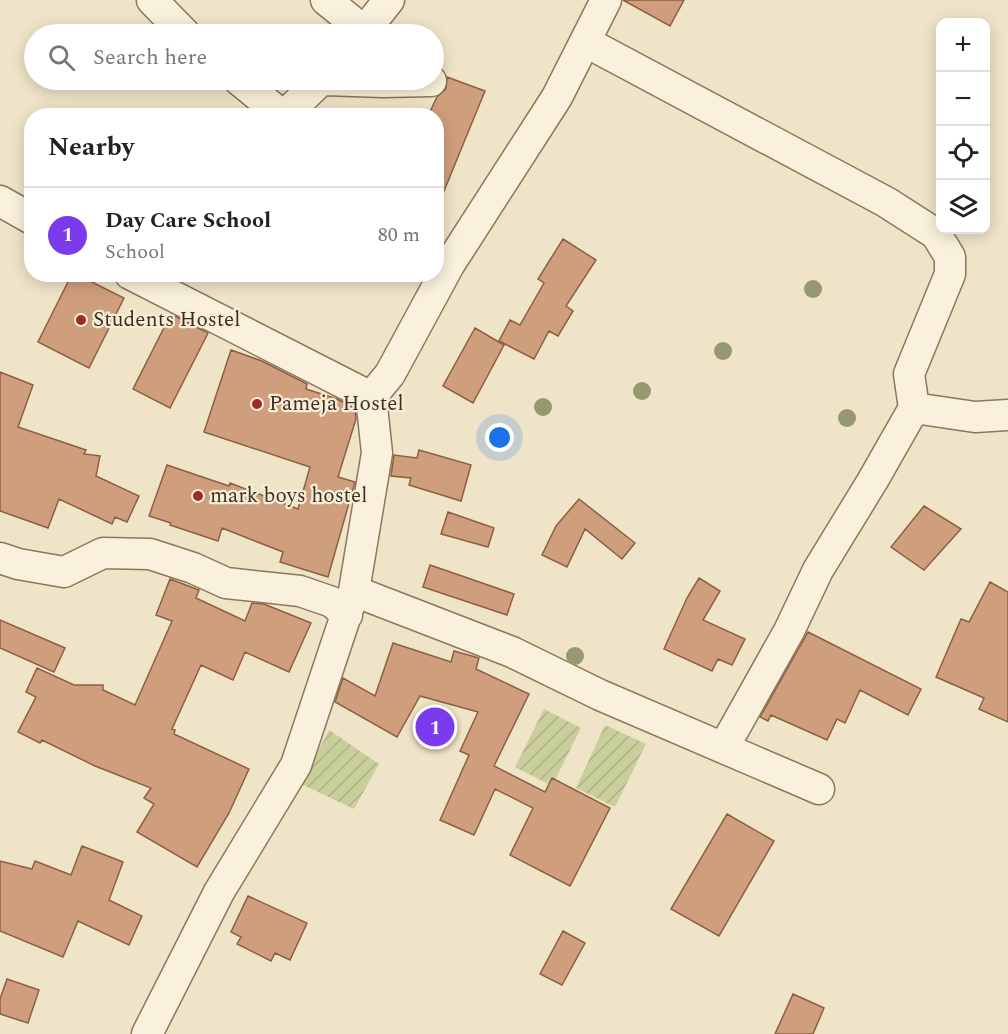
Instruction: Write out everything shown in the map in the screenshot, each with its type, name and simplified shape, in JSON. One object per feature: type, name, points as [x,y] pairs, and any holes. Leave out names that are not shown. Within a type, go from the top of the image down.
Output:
[{"type":"street","points":[[152,0],[175,24]]},
{"type":"street","points":[[326,0],[353,24]]},
{"type":"street","points":[[370,24],[388,0]]},
{"type":"street","points":[[444,260],[557,97],[606,0]]},
{"type":"street","points":[[586,42],[876,197],[936,234],[950,257],[950,274],[909,374],[914,408],[818,570],[789,631],[724,747]]},
{"type":"street","points":[[251,90],[273,108]]},
{"type":"street","points":[[292,108],[312,90]]},
{"type":"street","points":[[0,201],[24,214]]},
{"type":"street","points":[[145,282],[371,397]]},
{"type":"street","points":[[147,1034],[219,892],[296,765],[351,603],[377,453],[371,397],[390,374],[433,282]]},
{"type":"street","points":[[914,408],[975,417],[1008,415]]},
{"type":"street","points":[[0,558],[18,564],[64,572],[103,553],[150,554],[193,568],[226,583],[300,591],[332,602],[351,603],[512,652],[600,695],[819,789]]},
{"type":"green space","points":[[544,709],[581,728],[552,786],[515,767]]},
{"type":"green space","points":[[605,725],[646,744],[615,807],[576,788]]},
{"type":"green space","points":[[329,730],[379,764],[354,809],[301,784]]},
{"type":"building","points":[[623,0],[684,0],[670,26]]},
{"type":"building","points":[[447,77],[485,91],[444,191],[444,108],[432,108],[437,97],[446,89]]},
{"type":"building","points":[[563,239],[596,260],[566,306],[573,311],[558,336],[549,331],[534,359],[499,341],[510,320],[520,325],[544,283],[538,279]]},
{"type":"building","name":"Students Hostel","points":[[68,282],[92,282],[124,298],[89,368],[38,342]]},
{"type":"building","points":[[171,314],[208,333],[170,408],[133,389]]},
{"type":"building","points":[[475,328],[504,345],[473,403],[443,386]]},
{"type":"building","points":[[231,350],[262,361],[307,384],[306,389],[337,399],[355,408],[356,419],[338,477],[355,482],[328,577],[280,562],[283,552],[222,528],[218,541],[149,516],[167,465],[229,486],[230,483],[298,509],[310,467],[204,432]]},
{"type":"building","points":[[0,372],[33,385],[18,427],[86,450],[84,454],[100,456],[96,476],[139,496],[127,522],[115,517],[112,524],[59,499],[48,528],[0,511]]},
{"type":"building","points":[[419,450],[471,465],[461,501],[409,485],[411,478],[391,476],[394,455],[417,458]]},
{"type":"building","points":[[579,499],[635,543],[622,559],[585,529],[567,567],[542,555],[556,526]]},
{"type":"building","points":[[924,506],[961,529],[924,570],[891,547]]},
{"type":"building","points":[[448,512],[494,528],[488,547],[441,534]]},
{"type":"building","points":[[430,565],[514,594],[507,615],[423,587]]},
{"type":"building","points":[[699,578],[720,591],[703,620],[745,639],[732,665],[718,659],[712,671],[664,649],[687,598]]},
{"type":"building","points":[[170,579],[199,590],[196,598],[245,621],[252,603],[264,604],[311,623],[289,672],[245,652],[233,680],[201,665],[172,729],[175,730],[174,734],[249,769],[229,813],[197,867],[137,832],[154,804],[144,798],[151,788],[95,766],[42,740],[40,743],[18,732],[36,697],[26,692],[37,668],[74,685],[103,685],[103,690],[135,705],[172,621],[156,615]]},
{"type":"building","points":[[990,582],[1008,592],[1008,722],[979,709],[984,698],[936,677],[961,619],[969,622]]},
{"type":"building","points":[[0,620],[65,648],[54,672],[0,648]]},
{"type":"building","points":[[808,632],[921,689],[908,715],[860,690],[845,723],[837,719],[827,740],[771,715],[768,721],[760,717]]},
{"type":"building","points":[[393,643],[451,662],[454,651],[479,658],[476,669],[529,694],[494,766],[545,792],[552,778],[610,808],[570,886],[510,855],[533,808],[495,789],[474,835],[440,820],[469,755],[460,751],[478,712],[420,696],[397,737],[335,702],[343,678],[375,696]]},
{"type":"building","points":[[727,814],[774,841],[719,936],[671,909]]},
{"type":"building","points":[[82,846],[123,862],[109,900],[142,916],[129,945],[78,921],[63,957],[0,931],[0,861],[32,869],[35,861],[71,875]]},
{"type":"building","points":[[248,896],[307,923],[290,960],[275,953],[271,961],[237,944],[241,937],[231,932]]},
{"type":"building","points":[[563,931],[585,943],[562,985],[540,974]]},
{"type":"building","points":[[7,979],[39,990],[28,1023],[0,1014],[0,999]]},
{"type":"building","points":[[793,994],[824,1008],[813,1034],[775,1034]]},
{"type":"place","name":"Students Hostel","points":[[81,320]]},
{"type":"place","name":"Pameja Hostel","points":[[257,404]]},
{"type":"place","name":"mark boys hostel","points":[[198,496]]},
{"type":"place","name":"Day Care School","points":[[435,727]]}]
